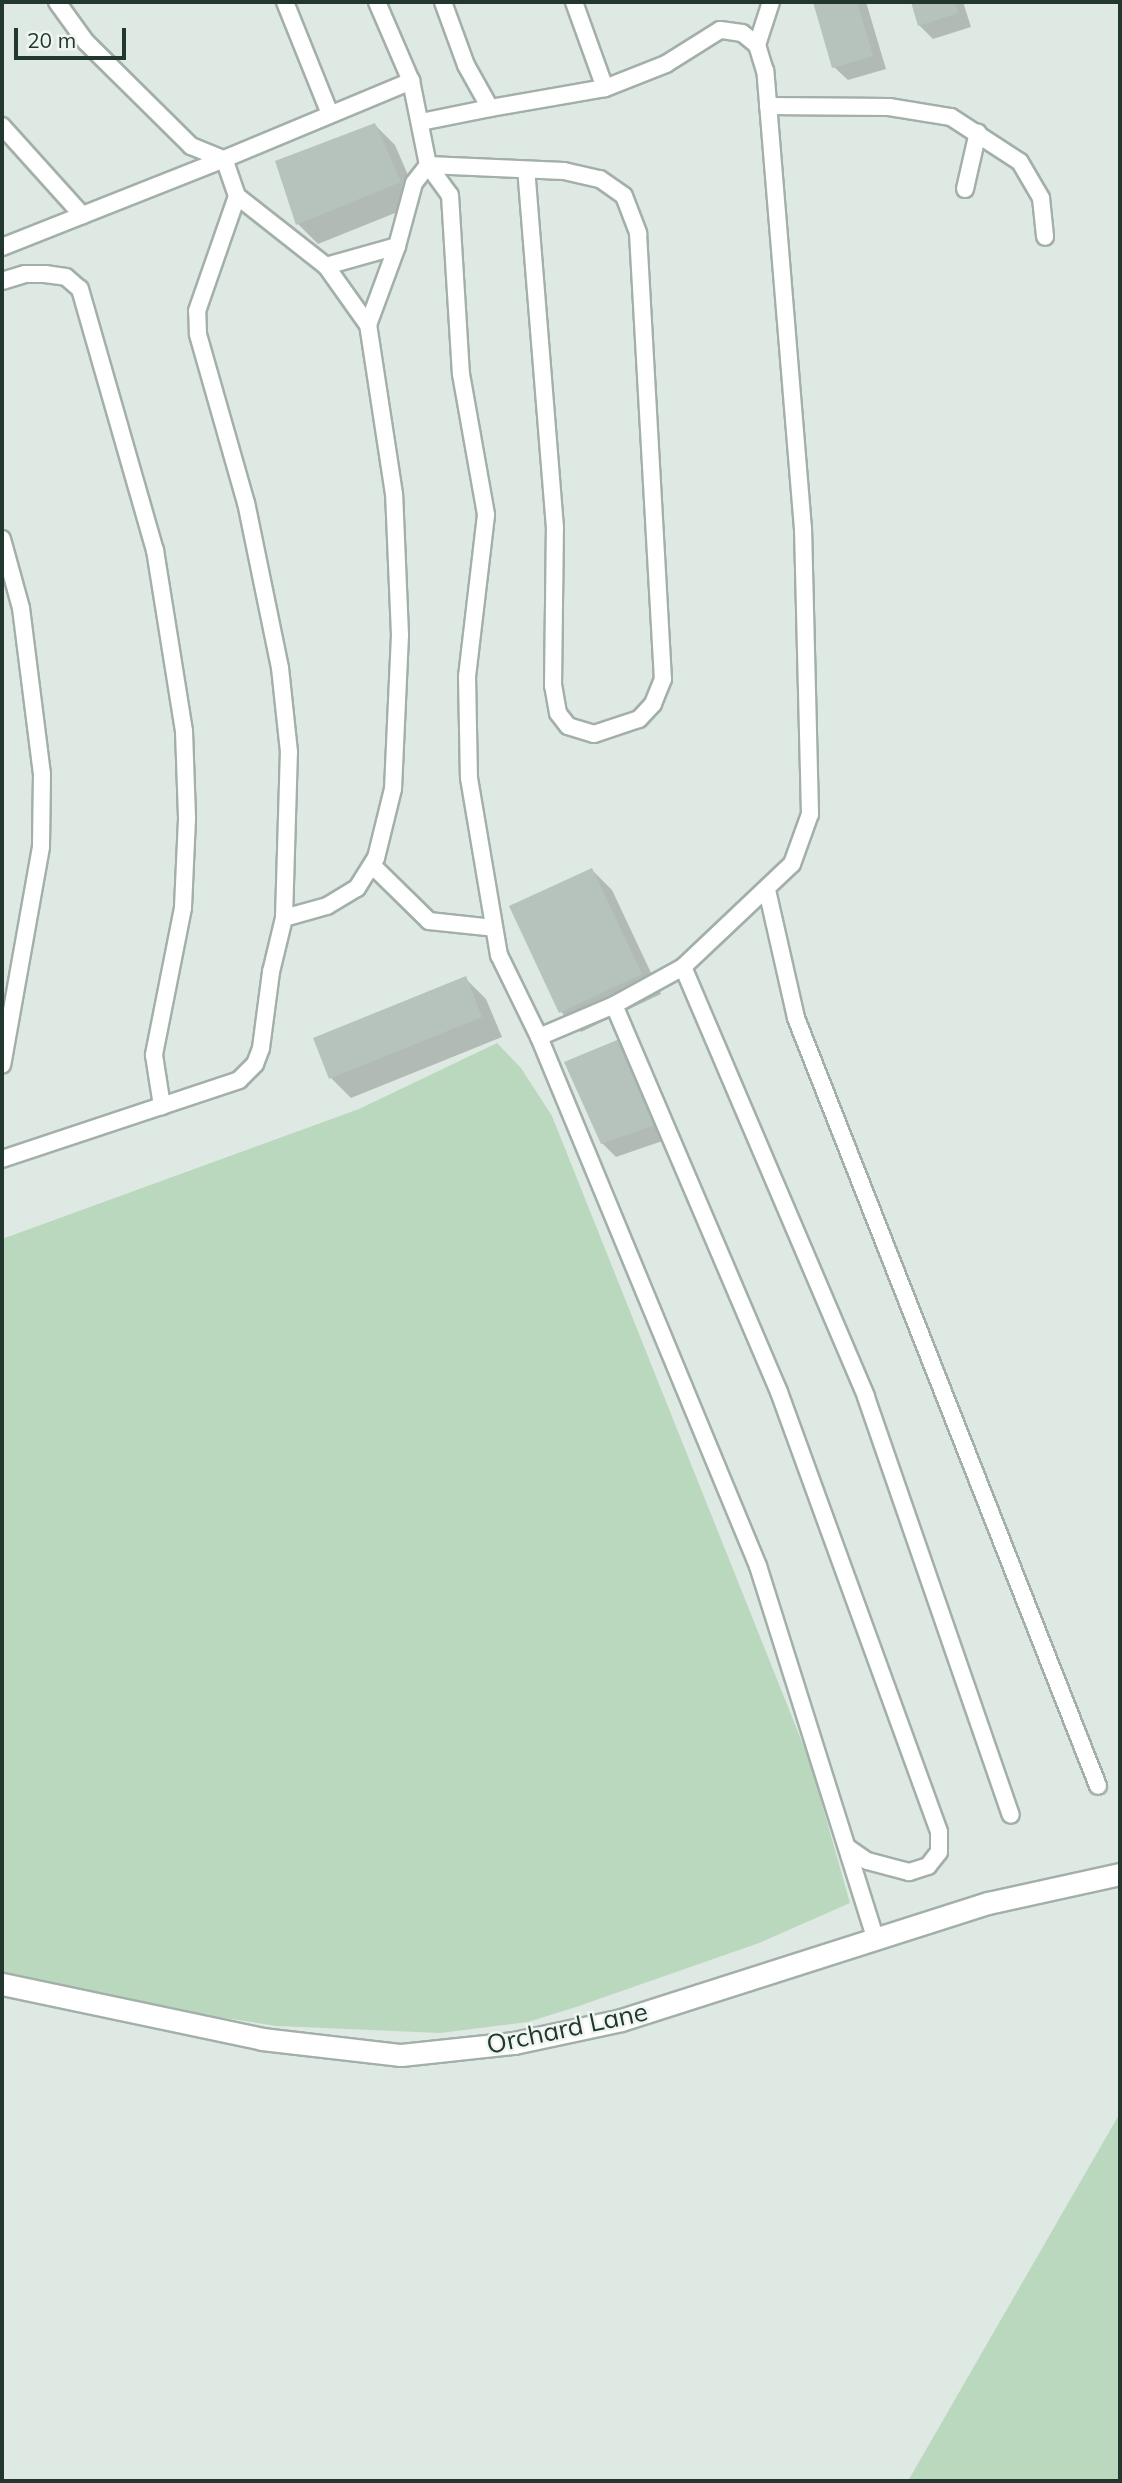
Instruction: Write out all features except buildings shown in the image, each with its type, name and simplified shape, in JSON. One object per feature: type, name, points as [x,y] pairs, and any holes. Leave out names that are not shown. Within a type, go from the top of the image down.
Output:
[{"type":"street","name":"Orchard Lane","points":[[2,1984],[262,2039],[401,2055],[514,2043],[621,2020],[988,1903],[1120,1874]]},
{"type":"lane","points":[[57,2],[86,42],[191,146],[223,159],[237,196],[326,266],[368,325],[394,494],[400,635],[393,789],[372,864],[357,888],[327,906],[284,918]]},
{"type":"lane","points":[[285,2],[330,114]]},
{"type":"lane","points":[[377,2],[411,81],[429,165],[450,195],[461,373],[486,515],[467,676],[468,778],[499,955],[539,1037],[758,1566],[850,1849],[875,1937]]},
{"type":"lane","points":[[443,2],[466,65],[489,108]]},
{"type":"lane","points":[[574,2],[605,88]]},
{"type":"lane","points":[[539,1037],[614,1005],[683,967],[792,864],[810,814],[811,710],[803,529],[768,106],[757,45],[771,2]]},
{"type":"lane","points":[[421,122],[605,88],[666,64],[720,30],[742,33],[757,45]]},
{"type":"lane","points":[[2,247],[411,81]]},
{"type":"lane","points":[[768,106],[922,111],[951,117],[978,132],[1020,162],[1033,182],[1045,216],[1045,237]]},
{"type":"lane","points":[[2,126],[82,215]]},
{"type":"lane","points":[[965,189],[978,132]]},
{"type":"lane","points":[[429,165],[564,171],[600,179],[624,196],[638,233],[663,680],[653,704],[639,719],[594,734],[568,726],[558,712],[553,686],[555,528],[526,170]]},
{"type":"lane","points":[[368,325],[397,246],[414,183],[429,165]]},
{"type":"lane","points":[[2,1158],[239,1080],[255,1064],[284,918],[289,752],[280,668],[246,503],[198,334],[197,311],[237,196]]},
{"type":"lane","points":[[326,266],[397,246]]},
{"type":"lane","points":[[2,281],[25,274],[45,274],[66,277],[80,289],[155,550],[184,731],[187,819],[183,908],[154,1055],[162,1106]]},
{"type":"lane","points":[[2,539],[21,608],[41,786],[41,847],[2,1065]]},
{"type":"lane","points":[[372,864],[429,921],[494,928]]},
{"type":"lane","points":[[767,890],[796,1018],[1098,1786]]},
{"type":"lane","points":[[683,967],[866,1397],[1011,1815]]},
{"type":"lane","points":[[614,1005],[779,1392],[939,1832],[939,1852],[928,1866],[909,1872],[867,1861],[850,1849]]},
{"type":"green space","points":[[497,1043],[521,1068],[552,1116],[810,1762],[850,1903],[759,1943],[576,2007],[528,2022],[440,2033],[277,2026],[103,1999],[2,1973],[2,1239],[359,1109]]},
{"type":"green space","points":[[1120,2113],[1120,2481],[908,2481]]}]
